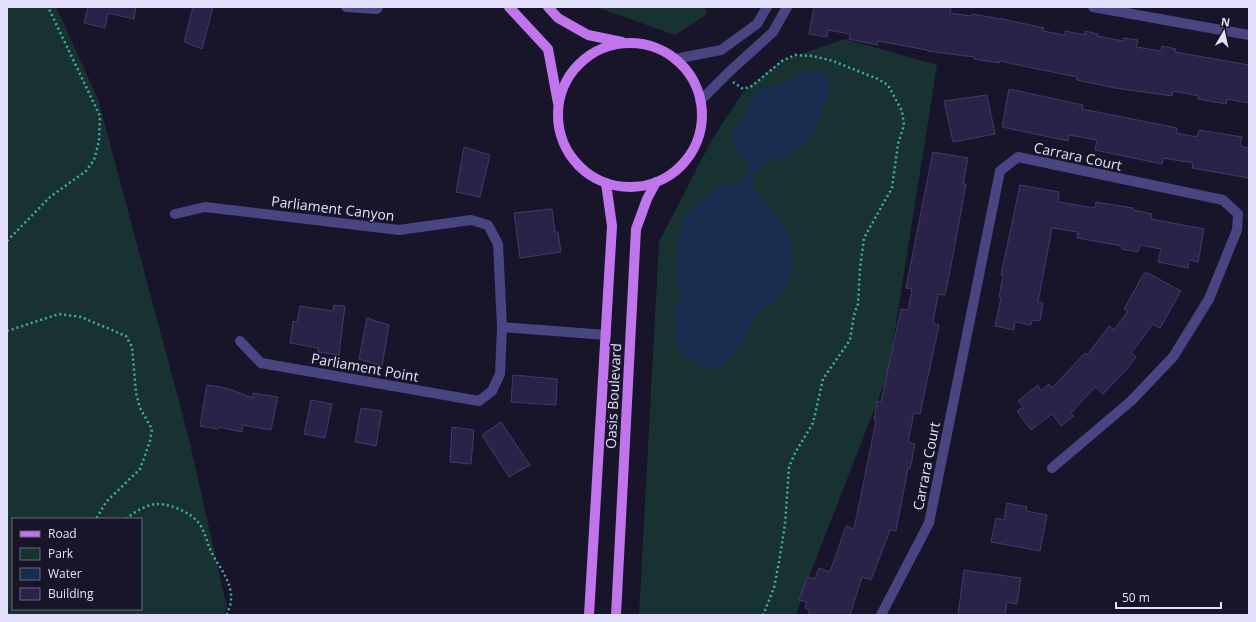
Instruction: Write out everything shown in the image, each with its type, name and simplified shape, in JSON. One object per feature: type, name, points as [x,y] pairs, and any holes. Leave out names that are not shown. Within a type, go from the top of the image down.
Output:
[{"type":"main road","points":[[509,7],[548,49],[558,104],[558,129],[567,152],[584,171],[606,183],[622,187],[639,187],[656,182],[677,169],[693,150],[701,126],[700,101],[692,78],[675,59],[661,50],[645,45],[588,35],[558,18],[548,7]]},
{"type":"main road","points":[[558,104],[566,80],[582,61],[603,48],[628,43]]},
{"type":"main road","name":"Oasis Boulevard","points":[[616,615],[636,229],[647,199],[656,182]]},
{"type":"main road","name":"Oasis Boulevard","points":[[589,615],[612,226],[606,183]]},
{"type":"street","points":[[346,7],[377,9],[378,7]]},
{"type":"street","points":[[675,59],[721,50],[757,24],[768,7]]},
{"type":"street","points":[[700,101],[773,32],[787,7]]},
{"type":"street","points":[[1093,7],[1107,8],[1249,35]]},
{"type":"street","name":"Carrara Court","points":[[881,615],[929,523],[1000,171],[1018,158],[1223,200],[1238,214],[1237,230],[1209,299],[1173,357],[1131,401],[1052,468]]},
{"type":"street","name":"Parliament Canyon","points":[[175,214],[205,208],[399,230],[471,220],[488,225],[498,244],[502,327]]},
{"type":"street","points":[[502,327],[606,334]]},
{"type":"street","name":"Parliament Point","points":[[240,341],[261,363],[479,401],[492,392],[500,374],[502,327]]},
{"type":"path","points":[[7,241],[50,197],[86,171],[94,160],[99,141],[101,125],[100,116],[48,7]]},
{"type":"path","points":[[733,82],[743,88],[752,86],[782,61],[795,55],[813,56],[833,61],[878,78],[888,85],[902,111],[904,125],[898,144],[892,188],[864,238],[858,304],[854,315],[850,340],[823,379],[812,423],[789,467],[785,524],[779,562],[772,595],[764,615]]},
{"type":"path","points":[[7,330],[59,314],[81,317],[126,336],[132,347],[136,393],[140,408],[152,429],[150,441],[140,469],[106,502],[97,518]]},
{"type":"path","points":[[128,518],[143,508],[157,504],[172,507],[187,514],[197,521],[207,538],[213,555],[228,580],[231,601],[227,615]]},
{"type":"green space","points":[[7,7],[56,7],[98,99],[188,435],[227,607],[224,615],[7,615]]},
{"type":"green space","points":[[596,7],[705,7],[707,14],[675,35]]},
{"type":"green space","points":[[845,39],[937,65],[888,374],[809,577],[796,615],[639,615],[659,242],[711,141],[743,92],[780,61]]},
{"type":"water","points":[[807,69],[826,74],[830,87],[814,132],[810,139],[797,149],[758,168],[754,177],[754,189],[775,213],[791,240],[794,269],[786,288],[774,302],[758,313],[739,349],[723,366],[706,369],[679,353],[674,337],[676,326],[674,312],[680,294],[676,269],[678,233],[686,216],[711,192],[722,186],[736,183],[747,176],[751,165],[731,144],[731,135],[746,114],[754,95],[758,91],[768,86],[794,78]]},
{"type":"building","points":[[88,7],[136,7],[134,19],[108,13],[105,28],[84,23]]},
{"type":"building","points":[[193,7],[213,7],[202,49],[184,42]]},
{"type":"building","points":[[814,7],[951,7],[950,13],[971,16],[972,14],[1002,19],[1044,28],[1043,31],[1065,35],[1065,31],[1085,35],[1085,31],[1098,34],[1097,36],[1123,41],[1123,38],[1138,40],[1136,47],[1161,51],[1162,46],[1176,49],[1175,52],[1249,65],[1249,103],[1227,99],[1226,104],[1198,99],[1199,96],[1173,91],[1172,96],[1115,88],[1077,80],[1077,77],[999,61],[999,63],[974,59],[974,57],[927,51],[878,41],[877,45],[849,39],[850,34],[828,30],[827,37],[809,34]]},
{"type":"building","points":[[1009,89],[1083,105],[1082,109],[1177,128],[1176,133],[1197,137],[1199,130],[1242,137],[1240,146],[1249,148],[1249,178],[1192,168],[1193,163],[1163,158],[1162,164],[1095,150],[1097,140],[1069,135],[1068,141],[1002,127]]},
{"type":"building","points":[[987,95],[995,134],[953,142],[944,101]]},
{"type":"building","points":[[464,147],[490,155],[480,197],[456,192]]},
{"type":"building","points":[[933,152],[968,158],[963,184],[966,184],[945,295],[938,294],[933,323],[939,325],[920,414],[914,413],[908,442],[915,444],[910,469],[908,468],[896,531],[890,530],[871,580],[862,577],[850,615],[808,615],[810,610],[805,608],[807,602],[799,600],[807,577],[815,579],[819,568],[830,572],[846,526],[854,529],[876,421],[874,420],[877,401],[881,402],[901,309],[908,310],[912,289],[906,288]]},
{"type":"building","points":[[1020,185],[1059,192],[1058,202],[1095,208],[1096,202],[1133,208],[1133,210],[1152,214],[1151,219],[1204,229],[1198,262],[1189,260],[1188,268],[1158,262],[1161,249],[1140,245],[1138,252],[1122,249],[1122,246],[1077,238],[1078,232],[1052,228],[1038,302],[1043,303],[1040,321],[1032,320],[1031,325],[1015,322],[1014,330],[995,326],[1001,298],[999,297],[1003,275],[1001,275]]},
{"type":"building","points":[[552,209],[555,232],[558,232],[561,252],[520,258],[514,213]]},
{"type":"building","points":[[1144,273],[1148,273],[1181,291],[1160,328],[1153,324],[1131,353],[1136,357],[1103,394],[1095,387],[1071,413],[1074,416],[1061,426],[1052,414],[1031,430],[1017,411],[1023,407],[1018,401],[1038,385],[1041,391],[1049,384],[1052,388],[1085,353],[1087,355],[1109,326],[1114,330],[1128,311],[1124,309]]},
{"type":"building","points":[[334,305],[345,306],[339,355],[318,352],[318,348],[290,343],[293,321],[297,322],[300,306],[333,311]]},
{"type":"building","points":[[367,318],[389,325],[382,366],[359,359]]},
{"type":"building","points":[[513,375],[557,379],[556,405],[511,402]]},
{"type":"building","points":[[207,385],[226,388],[253,398],[253,393],[278,397],[271,430],[243,425],[242,432],[219,427],[218,429],[200,426]]},
{"type":"building","points":[[311,400],[332,404],[325,438],[304,434]]},
{"type":"building","points":[[361,408],[382,411],[376,446],[355,442]]},
{"type":"building","points":[[501,422],[530,465],[509,477],[482,435]]},
{"type":"building","points":[[452,427],[474,430],[471,464],[450,462]]},
{"type":"building","points":[[1007,503],[1027,507],[1026,511],[1047,515],[1040,551],[991,542],[996,518],[1004,520]]},
{"type":"building","points":[[964,570],[1021,578],[1017,604],[1007,602],[1005,615],[958,615]]}]
